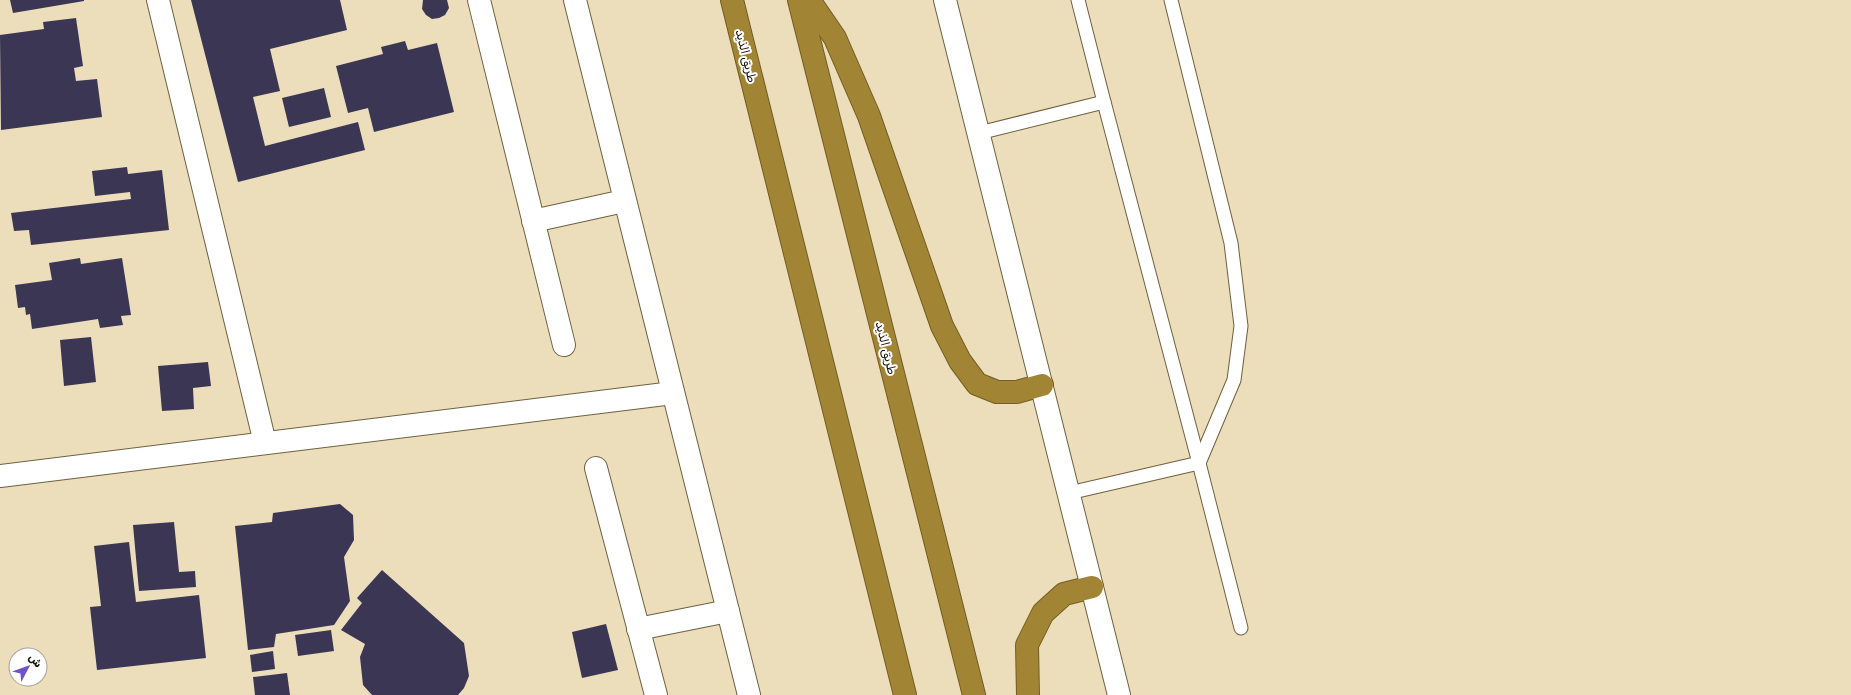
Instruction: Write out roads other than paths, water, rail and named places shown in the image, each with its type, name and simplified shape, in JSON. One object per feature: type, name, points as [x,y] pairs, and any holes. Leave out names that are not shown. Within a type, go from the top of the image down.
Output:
[{"type":"highway","name":"طريق الذيد","points":[[732,0],[905,695]]},
{"type":"highway","name":"طريق الذيد","points":[[798,0],[974,695]]},
{"type":"highway","points":[[809,0],[835,38],[869,116],[942,326],[960,361],[977,384],[997,392],[1017,392],[1042,385]]},
{"type":"highway","points":[[1028,695],[1027,645],[1043,612],[1064,594],[1092,586]]},
{"type":"street","points":[[158,0],[265,443]]},
{"type":"street","points":[[479,0],[564,345]]},
{"type":"street","points":[[575,0],[624,201],[749,695]]},
{"type":"street","points":[[946,0],[1119,695]]},
{"type":"street","points":[[533,221],[624,201]]},
{"type":"street","points":[[0,476],[673,393]]},
{"type":"street","points":[[596,468],[656,695]]},
{"type":"street","points":[[638,629],[728,611]]},
{"type":"lane","points":[[1078,0],[1241,628]]},
{"type":"lane","points":[[1171,0],[1231,244],[1241,326],[1234,380],[1199,463]]},
{"type":"lane","points":[[979,133],[1104,102]]},
{"type":"lane","points":[[1069,492],[1199,463]]}]
